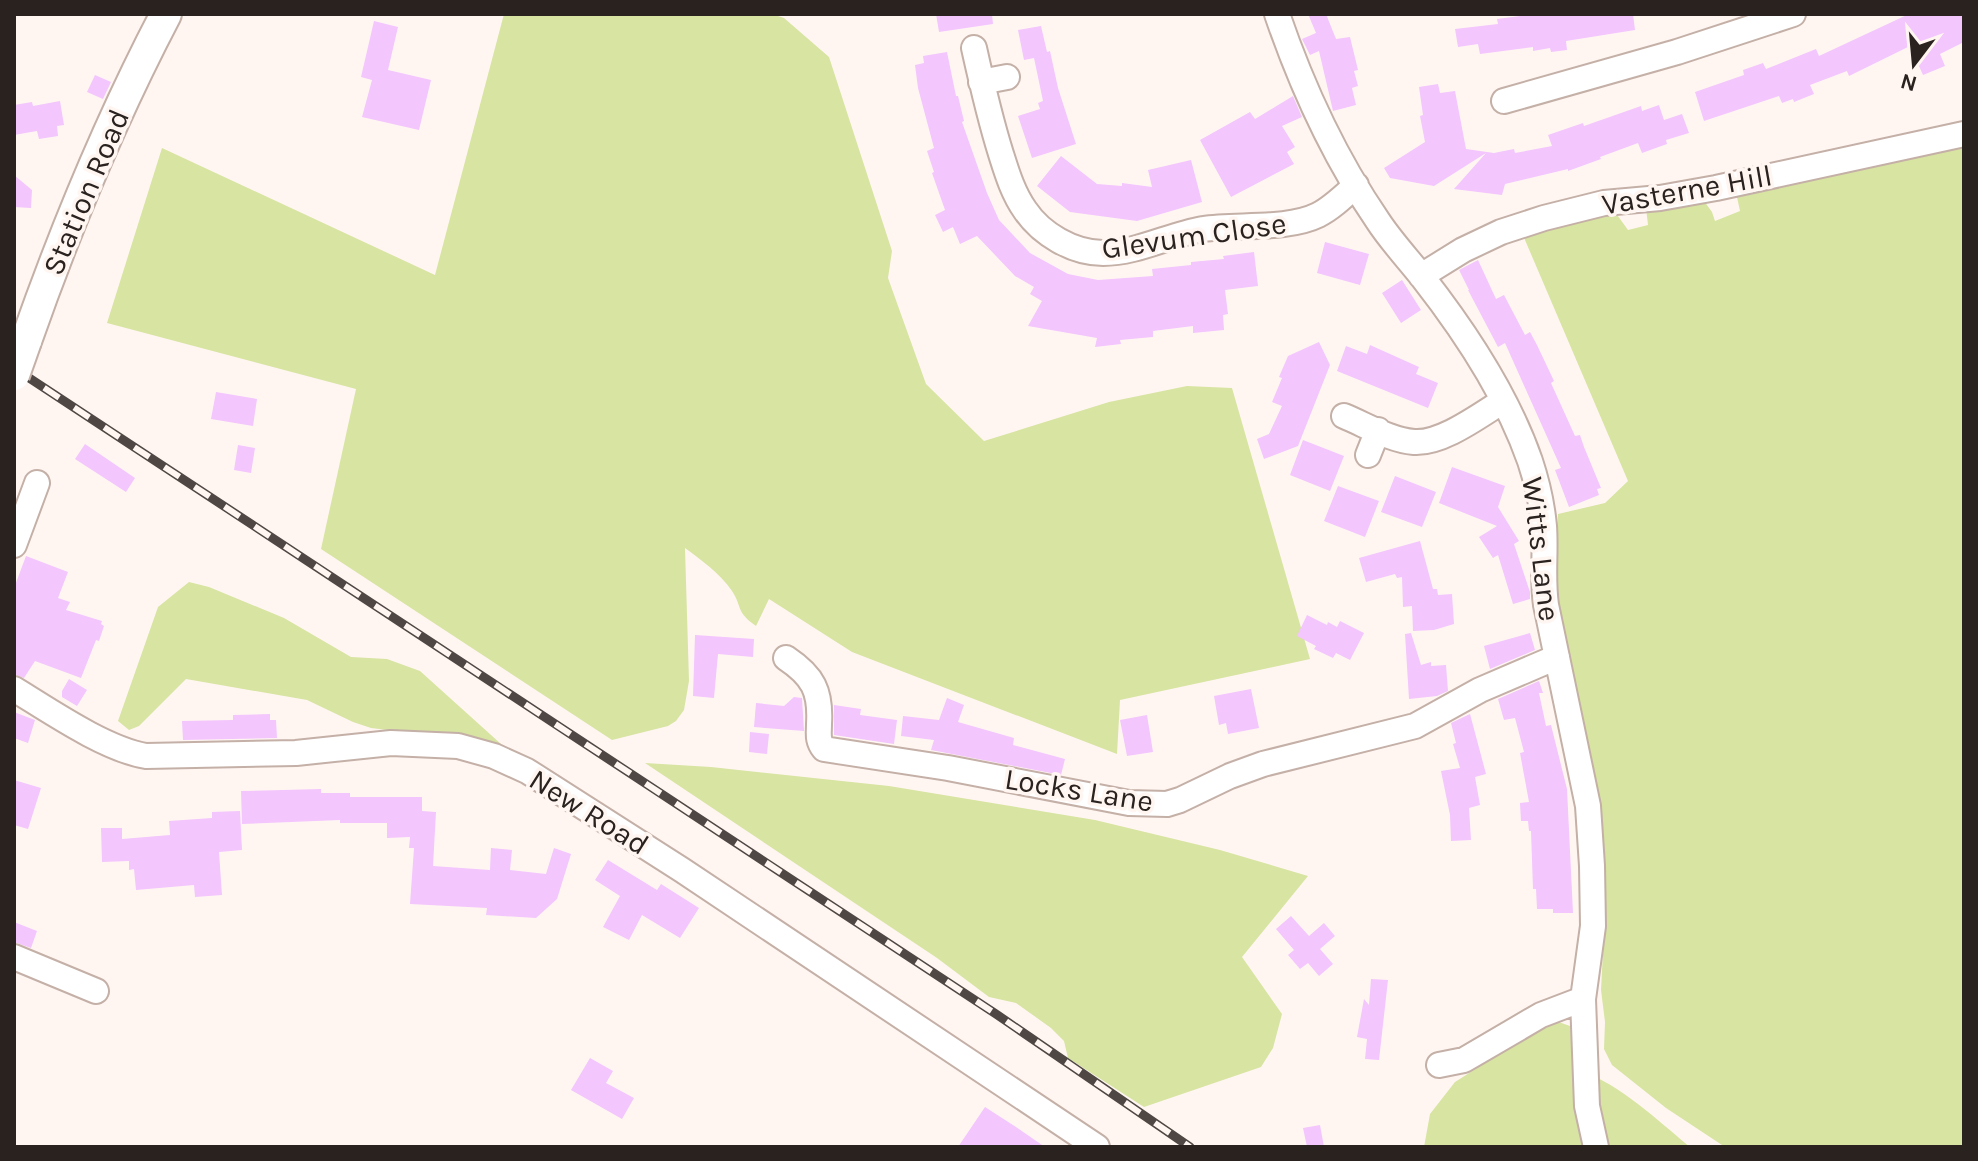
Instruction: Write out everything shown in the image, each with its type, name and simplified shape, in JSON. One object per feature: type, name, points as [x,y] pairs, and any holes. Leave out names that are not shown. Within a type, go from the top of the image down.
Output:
[{"type":"street","name":"Station Road","points":[[14,375],[80,200],[166,14]]},
{"type":"street","name":"Witts Lane","points":[[1277,14],[1292,58],[1332,145],[1394,245],[1421,276],[1470,344],[1515,423],[1537,484],[1544,524],[1543,579],[1549,626],[1583,777],[1590,832],[1593,926],[1583,999],[1587,1106],[1596,1147]]},
{"type":"street","points":[[1504,101],[1662,56],[1793,14]]},
{"type":"street","name":"Glevum Close","points":[[974,48],[993,128],[1009,180],[1020,202],[1031,218],[1047,232],[1078,249],[1099,253],[1120,252],[1200,230],[1293,223],[1319,215],[1356,185]]},
{"type":"street","points":[[981,82],[1007,77]]},
{"type":"street","name":"Vasterne Hill","points":[[1421,276],[1463,250],[1501,232],[1544,218],[1604,203],[1660,198],[1716,188],[1964,134]]},
{"type":"street","points":[[1344,416],[1407,441],[1427,442],[1503,401]]},
{"type":"street","points":[[1368,455],[1378,430]]},
{"type":"street","points":[[14,545],[37,483]]},
{"type":"street","name":"Locks Lane","points":[[786,658],[803,670],[817,693],[818,739],[824,749],[1152,805],[1180,800],[1263,764],[1415,726],[1480,690],[1557,657]]},
{"type":"street","name":"New Road","points":[[14,689],[104,741],[146,756],[296,753],[391,743],[458,746],[494,756],[527,771],[682,870],[1097,1147]]},
{"type":"street","points":[[14,957],[96,991]]},
{"type":"street","points":[[1439,1065],[1464,1060],[1541,1015],[1583,999]]},
{"type":"green space","points":[[504,14],[772,14],[784,18],[829,57],[892,251],[888,278],[926,384],[984,441],[1109,402],[1187,386],[1232,388],[1310,659],[1120,700],[1117,754],[852,652],[769,599],[756,626],[742,613],[722,578],[685,548],[689,681],[684,710],[668,726],[612,740],[321,549],[356,389],[107,323],[162,148],[435,275]]},
{"type":"green space","points":[[1964,145],[1964,1147],[1725,1147],[1666,1108],[1612,1065],[1604,1049],[1601,990],[1604,854],[1593,769],[1558,612],[1556,554],[1558,514],[1605,503],[1628,481],[1522,233],[1615,212],[1628,230],[1648,225],[1646,208],[1704,201],[1715,221],[1740,211],[1737,197]]},
{"type":"green space","points":[[189,582],[209,587],[284,618],[351,657],[387,659],[420,671],[501,744],[371,728],[307,700],[186,679],[139,726],[129,730],[118,721],[158,607]]},
{"type":"green space","points":[[645,763],[889,786],[1095,820],[1220,850],[1308,876],[1242,957],[1282,1014],[1273,1048],[1261,1067],[1144,1107],[1068,1058],[1064,1041],[1016,1003],[989,997],[937,958]]},
{"type":"green space","points":[[1553,1020],[1570,1026],[1576,1038],[1580,1070],[1624,1094],[1690,1147],[1424,1147],[1430,1114],[1455,1082]]},
{"type":"building","points":[[936,14],[992,14],[993,24],[939,32]]},
{"type":"building","points":[[1308,14],[1326,14],[1336,39],[1350,37],[1358,70],[1354,71],[1358,86],[1352,88],[1356,105],[1333,111],[1319,51],[1310,55],[1302,39],[1316,33]]},
{"type":"building","points":[[1536,14],[1633,14],[1635,30],[1566,41],[1567,50],[1551,52],[1550,48],[1533,51],[1533,47],[1480,54],[1478,44],[1458,47],[1455,29],[1498,24],[1497,19]]},
{"type":"building","points":[[1909,14],[1964,14],[1964,42],[1940,54],[1945,66],[1923,75],[1910,46],[1849,76],[1847,71],[1810,85],[1814,94],[1794,102],[1793,99],[1782,103],[1779,96],[1704,121],[1695,92],[1744,75],[1743,70],[1763,63],[1766,69],[1816,49],[1819,56]]},
{"type":"building","points":[[374,21],[398,27],[388,70],[431,80],[419,130],[362,117],[372,80],[361,77]]},
{"type":"building","points":[[1041,26],[1076,144],[1032,158],[1018,116],[1040,109],[1038,103],[1043,101],[1034,58],[1024,60],[1018,30]]},
{"type":"building","points":[[947,52],[962,122],[987,193],[999,220],[1030,253],[1068,274],[1098,280],[1153,276],[1152,269],[1191,265],[1191,262],[1254,252],[1258,286],[1225,290],[1228,314],[1223,315],[1224,330],[1193,333],[1193,326],[1153,331],[1153,337],[1120,340],[1121,344],[1095,347],[1097,338],[1028,326],[1042,301],[1030,294],[1034,287],[1015,276],[977,236],[960,244],[953,227],[943,232],[935,215],[945,210],[927,151],[934,148],[915,65],[924,63],[923,56]]},
{"type":"building","points":[[95,75],[111,82],[103,99],[87,92]]},
{"type":"building","points":[[1438,84],[1440,93],[1455,91],[1466,149],[1494,153],[1514,149],[1515,153],[1552,146],[1548,135],[1641,106],[1642,111],[1659,105],[1664,120],[1682,114],[1689,133],[1666,140],[1667,144],[1642,153],[1638,143],[1568,171],[1505,184],[1502,195],[1454,189],[1486,153],[1434,186],[1390,178],[1384,168],[1425,142],[1419,87]]},
{"type":"building","points":[[1293,96],[1302,117],[1282,126],[1295,147],[1287,152],[1294,164],[1231,197],[1200,140],[1250,112],[1255,119]]},
{"type":"building","points":[[60,101],[64,125],[57,126],[58,136],[39,139],[37,131],[14,135],[14,105],[32,102],[33,106]]},
{"type":"building","points":[[1061,156],[1097,184],[1152,187],[1148,170],[1191,160],[1202,202],[1137,221],[1070,212],[1037,186]]},
{"type":"building","points":[[14,175],[32,190],[31,208],[14,207]]},
{"type":"building","points":[[1325,242],[1369,254],[1360,285],[1317,273]]},
{"type":"building","points":[[1478,260],[1496,299],[1504,295],[1525,335],[1530,332],[1537,345],[1575,436],[1580,435],[1601,488],[1597,489],[1599,495],[1569,507],[1555,470],[1561,468],[1505,343],[1498,347],[1459,270]]},
{"type":"building","points":[[1402,280],[1421,310],[1401,323],[1382,293]]},
{"type":"building","points":[[1319,342],[1330,365],[1298,446],[1264,459],[1257,439],[1269,434],[1282,406],[1272,402],[1288,356]]},
{"type":"building","points":[[1370,345],[1419,367],[1416,374],[1438,383],[1428,408],[1337,371],[1346,346],[1367,354]]},
{"type":"building","points":[[216,392],[257,399],[253,426],[211,419]]},
{"type":"building","points":[[1303,440],[1344,456],[1330,491],[1290,475]]},
{"type":"building","points":[[85,444],[135,478],[126,492],[75,459]]},
{"type":"building","points":[[238,445],[255,448],[251,473],[234,470]]},
{"type":"building","points":[[1452,467],[1505,486],[1498,507],[1519,541],[1514,544],[1530,599],[1513,604],[1498,555],[1493,558],[1479,537],[1497,526],[1439,503]]},
{"type":"building","points":[[1395,476],[1436,492],[1422,527],[1381,512]]},
{"type":"building","points":[[1338,486],[1379,501],[1365,537],[1324,521]]},
{"type":"building","points":[[1420,541],[1433,589],[1437,589],[1438,595],[1452,594],[1454,624],[1434,630],[1413,631],[1412,606],[1403,607],[1402,577],[1397,578],[1395,574],[1366,582],[1359,558]]},
{"type":"building","points":[[26,556],[68,572],[58,598],[70,602],[66,610],[102,621],[104,626],[99,641],[96,640],[81,678],[35,661],[24,678],[14,674],[14,588]]},
{"type":"building","points":[[1307,615],[1337,627],[1340,621],[1364,633],[1350,660],[1336,653],[1333,658],[1297,636]]},
{"type":"building","points":[[1411,633],[1421,665],[1431,662],[1431,666],[1446,665],[1448,691],[1437,696],[1409,699],[1405,634]]},
{"type":"building","points":[[1530,633],[1535,650],[1490,669],[1484,646]]},
{"type":"building","points":[[695,635],[754,639],[753,657],[718,654],[714,698],[693,696]]},
{"type":"building","points":[[69,679],[87,690],[77,706],[62,697]]},
{"type":"building","points":[[1539,681],[1546,726],[1551,725],[1567,789],[1573,913],[1537,909],[1536,889],[1533,889],[1531,831],[1528,821],[1521,821],[1520,803],[1529,802],[1520,753],[1524,752],[1515,718],[1504,720],[1498,699]]},
{"type":"building","points":[[1251,689],[1259,728],[1228,734],[1226,723],[1219,725],[1214,696]]},
{"type":"building","points":[[794,697],[802,698],[804,731],[754,727],[756,703],[784,706]]},
{"type":"building","points":[[947,698],[964,705],[958,722],[1014,738],[1013,745],[1065,759],[1061,775],[931,750],[934,740],[901,736],[903,716],[939,720]]},
{"type":"building","points":[[834,705],[861,709],[860,715],[897,720],[894,744],[834,735]]},
{"type":"building","points":[[14,712],[35,720],[28,743],[14,738]]},
{"type":"building","points":[[270,714],[270,720],[276,720],[277,738],[183,740],[182,721],[233,720],[233,715]]},
{"type":"building","points":[[1470,714],[1486,774],[1475,777],[1480,805],[1469,808],[1471,840],[1451,841],[1450,815],[1441,771],[1460,768],[1451,723]]},
{"type":"building","points":[[1147,715],[1153,752],[1127,756],[1120,720]]},
{"type":"building","points":[[750,732],[769,734],[767,754],[749,752]]},
{"type":"building","points":[[14,780],[41,788],[28,829],[14,825]]},
{"type":"building","points":[[321,789],[321,793],[350,793],[350,797],[422,797],[422,811],[436,812],[433,866],[490,870],[491,848],[512,850],[510,870],[546,874],[554,848],[571,854],[557,899],[536,918],[486,915],[487,908],[410,904],[414,848],[409,848],[410,837],[387,838],[387,823],[340,823],[340,820],[242,824],[241,791]]},
{"type":"building","points":[[240,811],[242,850],[219,852],[222,895],[195,897],[194,885],[136,890],[134,869],[129,870],[129,861],[102,862],[101,828],[122,828],[122,839],[170,835],[169,821],[212,818],[212,812]]},
{"type":"building","points":[[608,860],[657,890],[661,884],[699,908],[680,938],[642,915],[629,940],[603,927],[620,896],[595,880]]},
{"type":"building","points":[[1291,916],[1309,936],[1324,923],[1335,936],[1320,949],[1333,964],[1319,976],[1308,963],[1300,969],[1288,955],[1294,950],[1276,929]]},
{"type":"building","points":[[14,922],[37,931],[31,948],[14,942]]},
{"type":"building","points":[[1371,979],[1388,980],[1379,1060],[1365,1059],[1367,1039],[1357,1037],[1364,999],[1369,1005]]},
{"type":"building","points":[[590,1058],[613,1071],[606,1083],[634,1098],[622,1119],[571,1090]]},
{"type":"building","points":[[985,1107],[1016,1127],[1045,1147],[958,1147]]},
{"type":"building","points":[[1320,1125],[1324,1147],[1307,1147],[1303,1128]]},
{"type":"railway","points":[[14,368],[996,1014],[1190,1147]]}]
